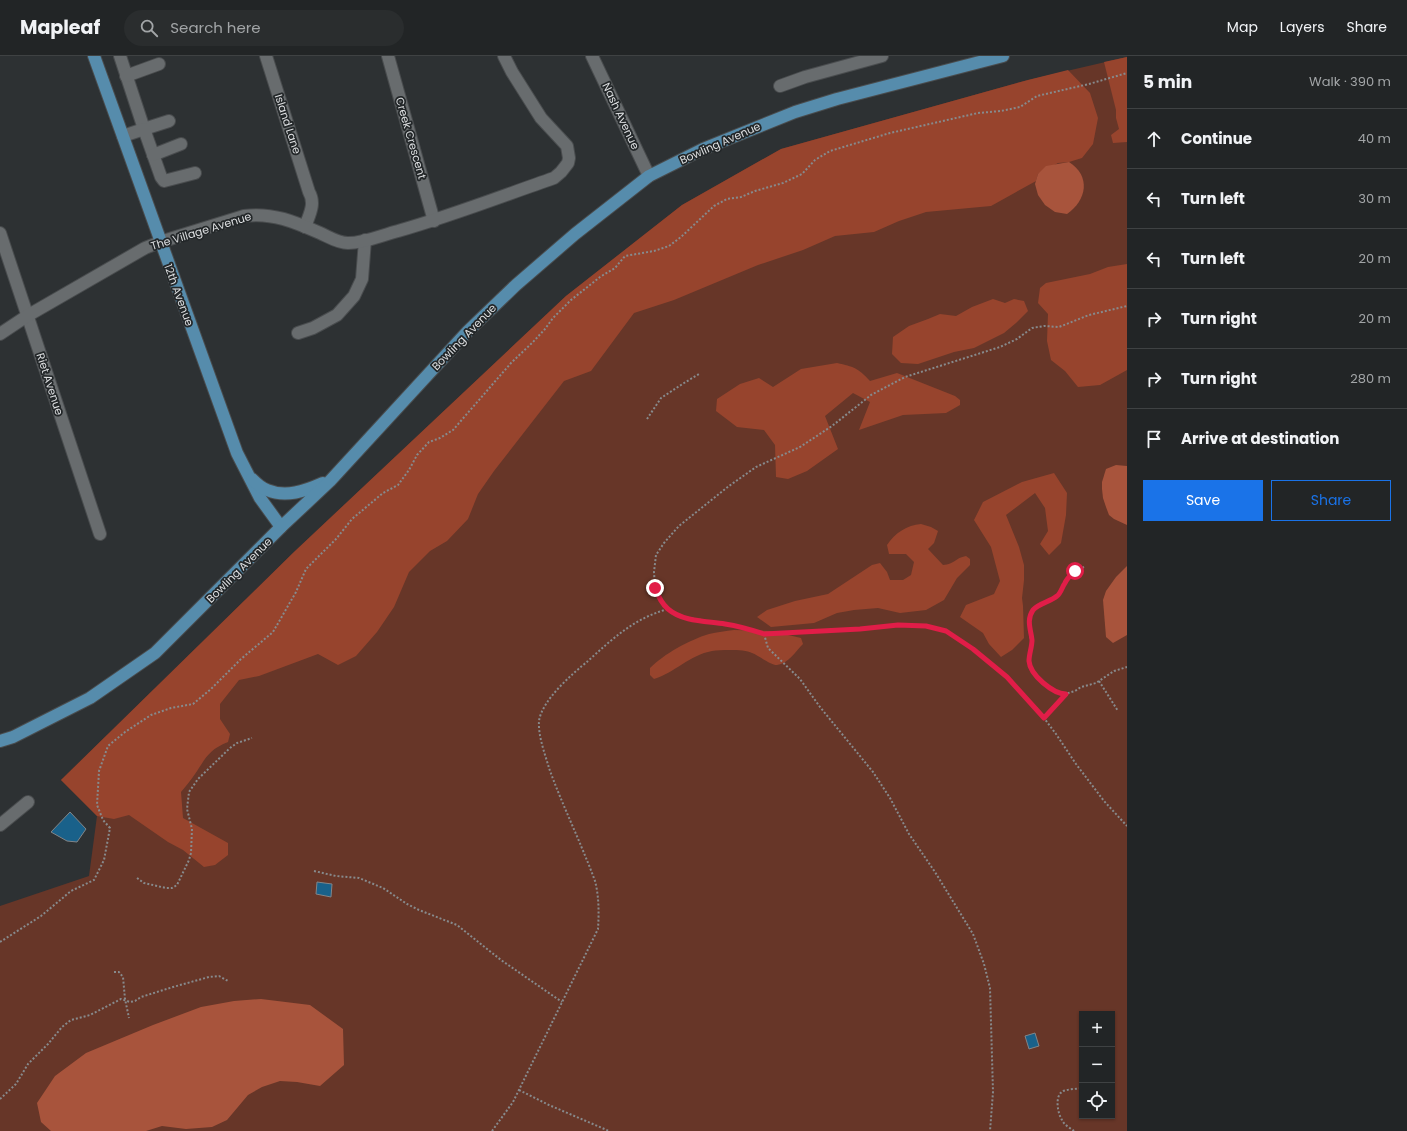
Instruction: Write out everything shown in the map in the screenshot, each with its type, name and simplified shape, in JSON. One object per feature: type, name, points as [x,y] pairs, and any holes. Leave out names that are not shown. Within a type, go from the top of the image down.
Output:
[{"type":"main road","name":"12th Avenue","points":[[94,56],[237,453],[260,498],[281,527]]},
{"type":"main road","name":"Bowling Avenue","points":[[0,741],[13,737],[90,698],[155,653],[281,527],[330,481],[468,331],[516,285],[575,234],[650,176],[703,149],[795,112],[837,99],[1003,56]]},
{"type":"main road","points":[[247,475],[268,490],[281,493],[297,493],[330,481]]},
{"type":"street","points":[[120,56],[161,177],[164,181],[195,172]]},
{"type":"street","name":"Island Lane","points":[[266,56],[309,192],[303,226]]},
{"type":"street","name":"Creek Crescent","points":[[388,56],[434,221]]},
{"type":"street","name":"The Village Avenue","points":[[0,334],[27,316],[136,253],[160,242],[244,216],[270,215],[303,226],[342,242],[352,242],[365,240],[434,221],[554,178],[568,163],[569,158],[567,146],[541,118],[512,72],[504,56]]},
{"type":"street","name":"Nash Avenue","points":[[592,56],[650,176]]},
{"type":"street","points":[[780,86],[805,77],[882,56]]},
{"type":"street","points":[[126,76],[159,64]]},
{"type":"street","points":[[123,136],[169,121]]},
{"type":"street","points":[[153,155],[181,144]]},
{"type":"street","name":"Riet Avenue","points":[[0,233],[100,534]]},
{"type":"street","points":[[298,333],[313,328],[337,315],[354,296],[362,279],[365,240]]},
{"type":"street","points":[[0,825],[28,802]]},
{"type":"path","points":[[0,942],[41,916],[71,891],[94,880],[104,860],[110,828],[103,820],[97,805],[99,771],[108,746],[125,732],[151,715],[171,708],[193,704],[241,659],[273,632],[293,597],[306,569],[336,539],[352,519],[384,493],[398,485],[409,470],[417,455],[429,442],[454,430],[511,363],[533,342],[553,318],[571,300],[600,276],[615,268],[624,256],[654,251],[669,246],[681,237],[714,206],[727,199],[741,197],[755,190],[783,183],[796,177],[802,174],[816,160],[830,152],[890,133],[978,113],[1020,107],[1037,96],[1089,84],[1127,73]]},
{"type":"path","points":[[1127,306],[1089,315],[1059,327],[1044,326],[1032,328],[1017,339],[1000,348],[905,377],[871,395],[832,426],[800,447],[756,466],[679,526],[664,543],[656,556],[654,572],[655,588],[660,600],[668,609],[683,617],[750,629],[764,634],[860,629],[898,625],[926,626],[946,631],[973,649],[1007,677],[1044,718],[1104,801],[1127,826]]},
{"type":"path","points":[[646,419],[661,398],[700,374]]},
{"type":"path","points":[[1066,694],[1058,693],[1042,683],[1034,673],[1029,663],[1029,654],[1032,646],[1029,620],[1033,610],[1057,596],[1069,576],[1075,571],[1084,567]]},
{"type":"path","points":[[492,1131],[513,1102],[598,929],[599,910],[595,881],[575,828],[551,774],[542,746],[539,722],[544,708],[558,688],[612,639],[652,613],[668,609]]},
{"type":"path","points":[[764,634],[768,648],[800,679],[820,707],[873,772],[890,798],[909,834],[935,872],[973,934],[984,964],[990,988],[993,1092],[990,1131]]},
{"type":"path","points":[[1044,718],[1066,694],[1099,681],[1114,671],[1127,667]]},
{"type":"path","points":[[1099,681],[1118,711]]},
{"type":"path","points":[[137,878],[150,885],[166,888],[172,888],[177,885],[191,853],[192,829],[187,809],[189,792],[198,779],[230,748],[237,743],[252,738]]},
{"type":"path","points":[[314,871],[336,876],[359,878],[383,888],[419,910],[457,925],[501,960],[562,1002]]},
{"type":"path","points":[[114,972],[119,972],[123,976],[125,999],[129,1018]]},
{"type":"path","points":[[0,1099],[16,1084],[28,1064],[62,1027],[71,1020],[90,1015],[121,999],[125,999],[130,1002],[135,1001],[141,997],[209,977],[219,976],[228,981]]},
{"type":"path","points":[[1074,1131],[1062,1121],[1058,1108],[1058,1100],[1060,1094],[1064,1091],[1079,1088]]},
{"type":"path","points":[[519,1090],[549,1105],[609,1131]]},
{"type":"shaded area","points":[[1127,57],[1127,1131],[0,1131],[0,906],[89,876],[97,816],[61,780],[294,552],[566,296],[682,205],[781,149],[1028,80]]},
{"type":"shaded area","points":[[1127,57],[1127,142],[1113,143],[1111,135],[1119,129],[1116,118],[1116,110],[1104,62]]},
{"type":"shaded area","points":[[1068,70],[1090,93],[1098,118],[1093,144],[1082,158],[1069,162],[1058,163],[1038,174],[1036,181],[991,206],[926,212],[899,221],[874,232],[835,236],[803,250],[758,265],[674,300],[634,313],[591,371],[564,381],[478,494],[468,519],[447,541],[430,551],[409,572],[394,607],[377,632],[356,656],[338,665],[318,654],[259,676],[239,680],[220,704],[220,719],[230,734],[228,742],[216,748],[208,755],[181,792],[183,818],[228,843],[228,855],[215,865],[204,867],[183,850],[168,842],[129,815],[114,819],[97,816],[61,780],[294,552],[566,296],[682,205],[781,149]]},
{"type":"shaded area","points":[[1069,162],[1081,174],[1084,188],[1079,202],[1067,214],[1055,212],[1045,205],[1038,195],[1035,184],[1038,174],[1046,166]]},
{"type":"shaded area","points":[[1127,264],[1127,370],[1100,385],[1078,387],[1065,371],[1051,360],[1047,341],[1048,314],[1038,303],[1040,288],[1046,283],[1090,274],[1108,267]]},
{"type":"shaded area","points":[[993,299],[1005,303],[1014,299],[1024,301],[1028,311],[1004,333],[974,348],[954,352],[918,364],[901,363],[892,354],[893,337],[909,326],[940,314],[956,316],[972,307]]},
{"type":"shaded area","points":[[837,363],[855,368],[870,381],[897,373],[955,396],[960,400],[960,405],[946,413],[903,415],[859,430],[870,402],[853,393],[825,416],[838,449],[807,471],[788,479],[776,477],[775,445],[764,430],[737,427],[716,411],[717,399],[740,384],[759,378],[773,387],[801,369]]},
{"type":"shaded area","points":[[1116,465],[1127,466],[1127,525],[1109,515],[1103,498],[1102,482],[1106,469]]},
{"type":"shaded area","points":[[1054,473],[1067,493],[1066,515],[1061,543],[1049,555],[1040,544],[1048,531],[1045,508],[1035,493],[1006,515],[1019,547],[1024,565],[1022,598],[1024,638],[1012,650],[1001,657],[989,644],[983,633],[960,617],[966,605],[994,594],[1000,581],[991,547],[974,520],[983,502],[1022,482]]},
{"type":"shaded area","points":[[921,524],[938,531],[934,543],[928,549],[943,565],[966,556],[970,559],[970,565],[957,578],[944,600],[926,610],[900,613],[878,608],[854,610],[837,613],[814,623],[771,627],[757,617],[767,610],[795,601],[828,594],[872,565],[880,563],[887,572],[890,580],[903,580],[911,575],[914,562],[906,554],[889,554],[887,545],[902,530]]},
{"type":"shaded area","points":[[1127,566],[1127,635],[1113,643],[1106,637],[1103,600],[1106,591],[1116,577]]},
{"type":"shaded area","points":[[734,630],[771,631],[801,638],[803,644],[788,660],[777,665],[774,665],[755,654],[744,651],[712,651],[696,656],[668,673],[654,679],[650,675],[650,668],[685,644],[709,634]]},
{"type":"shaded area","points":[[261,999],[310,1005],[343,1029],[344,1065],[320,1086],[280,1081],[262,1087],[248,1095],[227,1120],[212,1127],[186,1129],[162,1126],[146,1131],[51,1131],[41,1122],[37,1103],[55,1076],[86,1053],[201,1007],[234,1001]]},
{"type":"building","points":[[70,812],[86,829],[77,842],[67,841],[51,832]]},
{"type":"building","points":[[317,882],[332,884],[331,897],[316,894]]},
{"type":"building","points":[[1035,1033],[1039,1046],[1029,1049],[1025,1036]]},
{"type":"route","points":[[655,588],[660,600],[668,609],[683,617],[750,629],[764,634],[860,629],[898,625],[926,626],[946,631],[973,649],[1007,677],[1044,718],[1066,694],[1058,693],[1042,683],[1034,673],[1029,663],[1032,638],[1029,628],[1029,620],[1033,610],[1057,596],[1062,590],[1069,576],[1075,571]]}]
